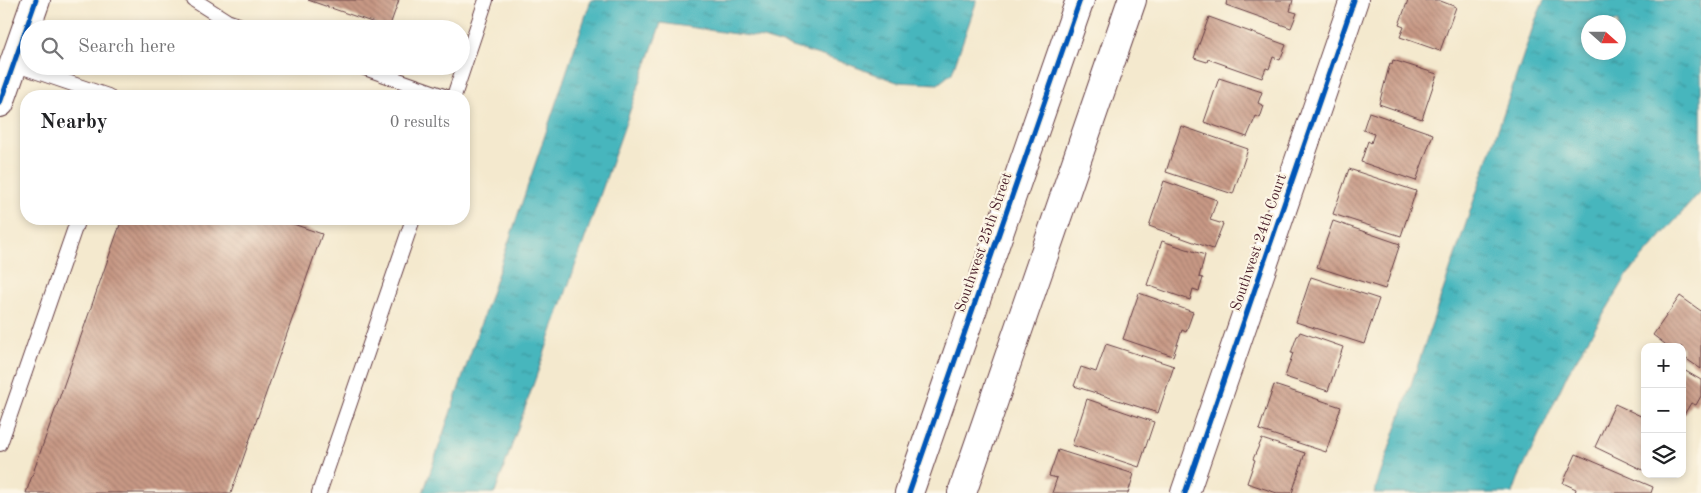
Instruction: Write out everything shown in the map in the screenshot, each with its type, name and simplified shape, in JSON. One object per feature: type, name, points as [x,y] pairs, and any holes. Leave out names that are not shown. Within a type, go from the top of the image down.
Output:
[{"type":"street","points":[[26,20],[36,0]]},
{"type":"street","name":"Southwest 25th Street","points":[[909,493],[1080,0]]},
{"type":"street","points":[[962,493],[1132,0]]},
{"type":"street","name":"Southwest 24th Court","points":[[1185,493],[1354,0]]},
{"type":"street","points":[[0,103],[7,61],[20,34]]},
{"type":"lane","points":[[194,0],[225,20]]},
{"type":"lane","points":[[470,48],[486,0]]},
{"type":"lane","points":[[7,61],[20,66]]},
{"type":"lane","points":[[47,75],[91,90]]},
{"type":"lane","points":[[384,75],[427,90]]},
{"type":"lane","points":[[456,90],[461,75]]},
{"type":"lane","points":[[0,444],[76,225]]},
{"type":"lane","points":[[319,493],[411,225]]},
{"type":"water","points":[[591,0],[977,0],[952,73],[938,84],[897,82],[842,62],[763,38],[661,23],[495,493],[423,493]]},
{"type":"water","points":[[1544,0],[1701,0],[1701,191],[1628,274],[1568,373],[1513,493],[1374,493],[1535,21]]},
{"type":"building","points":[[308,0],[399,0],[392,20],[366,20]]},
{"type":"building","points":[[1227,0],[1293,0],[1290,11],[1297,13],[1291,28],[1226,5]]},
{"type":"building","points":[[1408,0],[1438,0],[1456,7],[1440,51],[1400,37],[1404,27],[1399,25]]},
{"type":"building","points":[[1209,17],[1286,45],[1280,60],[1273,57],[1269,69],[1266,68],[1262,78],[1208,59],[1207,62],[1194,58]]},
{"type":"building","points":[[1393,60],[1437,74],[1422,119],[1379,104],[1390,63],[1392,64]]},
{"type":"building","points":[[1219,78],[1262,92],[1258,103],[1264,106],[1260,118],[1256,116],[1247,137],[1204,122]]},
{"type":"building","points":[[1369,112],[1433,134],[1416,181],[1361,162],[1368,141],[1371,143],[1374,134],[1363,130]]},
{"type":"building","points":[[1181,126],[1248,149],[1233,194],[1166,172]]},
{"type":"building","points":[[1349,169],[1416,191],[1401,236],[1333,214]]},
{"type":"building","points":[[1164,181],[1217,200],[1210,220],[1223,224],[1213,249],[1149,226]]},
{"type":"building","points":[[1333,221],[1400,244],[1385,289],[1317,267]]},
{"type":"building","points":[[120,225],[296,225],[322,234],[231,493],[26,493]]},
{"type":"building","points":[[1162,241],[1205,255],[1199,277],[1203,278],[1199,291],[1193,289],[1190,300],[1147,285]]},
{"type":"building","points":[[1311,277],[1379,299],[1364,344],[1296,322]]},
{"type":"building","points":[[1139,293],[1193,312],[1186,332],[1182,330],[1173,356],[1123,339]]},
{"type":"building","points":[[1680,296],[1701,311],[1701,369],[1686,359],[1686,343],[1664,343],[1653,335]]},
{"type":"building","points":[[1300,332],[1343,347],[1328,391],[1285,377],[1293,353],[1291,353]]},
{"type":"building","points":[[1106,344],[1174,366],[1158,413],[1074,386],[1081,367],[1096,372]]},
{"type":"building","points":[[1686,371],[1701,380],[1701,396],[1696,405],[1691,403],[1686,411]]},
{"type":"building","points":[[1274,385],[1341,407],[1326,452],[1259,430]]},
{"type":"building","points":[[1087,399],[1154,422],[1139,467],[1072,445]]},
{"type":"building","points":[[1615,404],[1641,416],[1641,469],[1595,447]]},
{"type":"building","points":[[1262,439],[1305,453],[1292,493],[1277,493],[1247,483],[1255,460],[1253,459]]},
{"type":"building","points":[[1058,450],[1134,474],[1128,493],[1052,493],[1057,478],[1049,476]]},
{"type":"building","points":[[1576,454],[1653,487],[1651,493],[1575,493],[1576,489],[1563,483]]},
{"type":"cycle path","points":[[29,20],[36,0]]},
{"type":"cycle path","points":[[909,493],[1080,0]]},
{"type":"cycle path","points":[[1185,493],[1354,0]]},
{"type":"cycle path","points":[[0,103],[20,46]]}]
